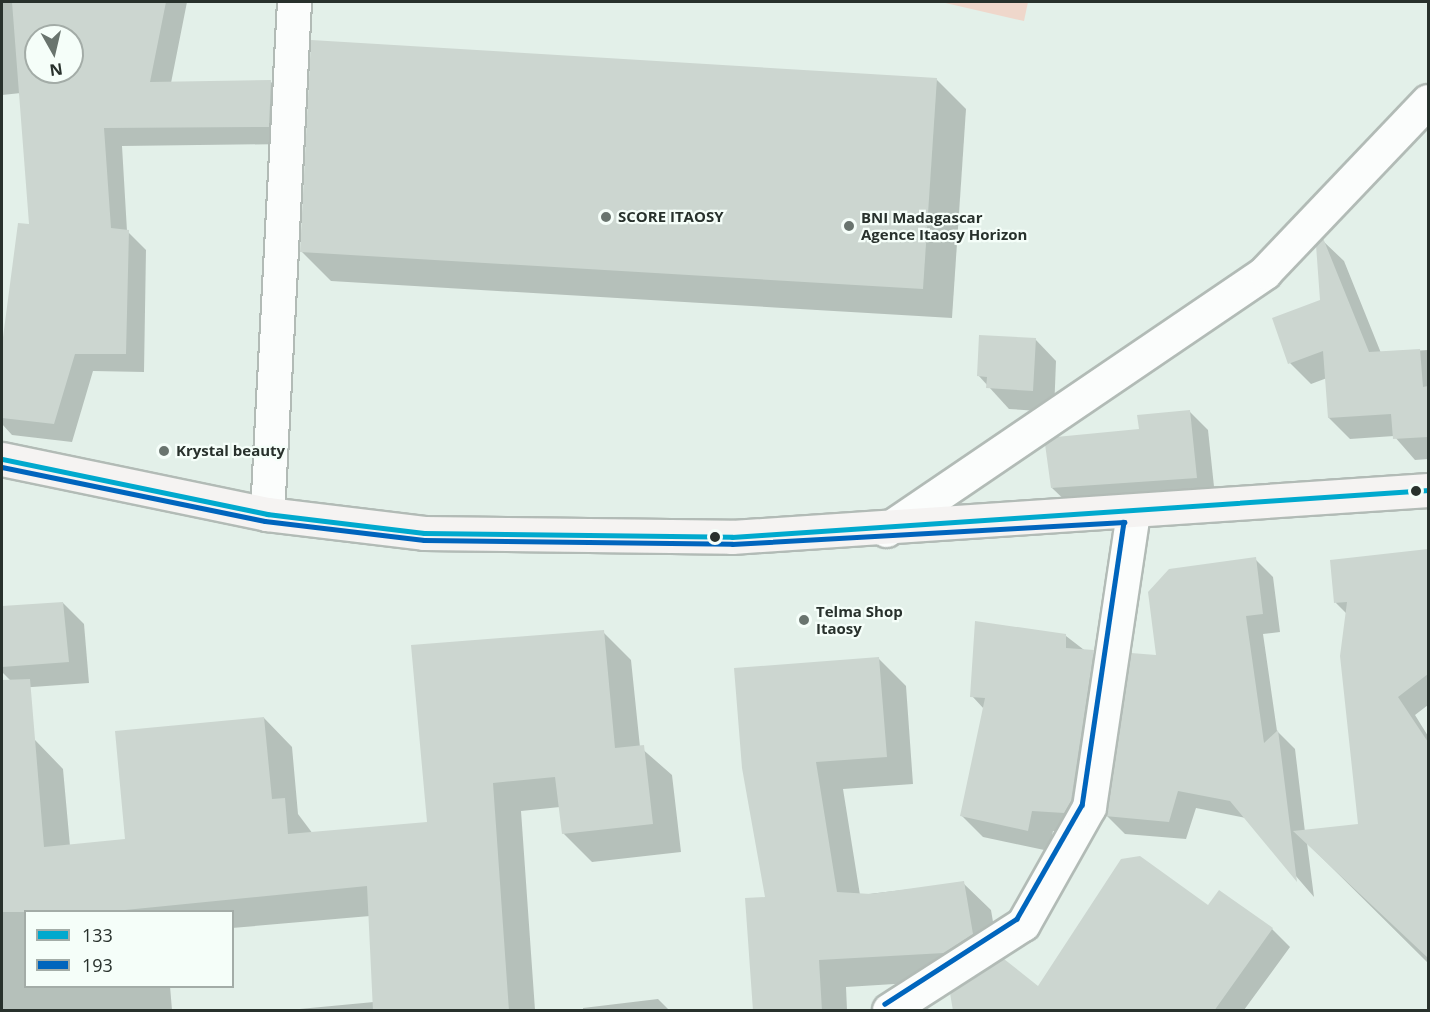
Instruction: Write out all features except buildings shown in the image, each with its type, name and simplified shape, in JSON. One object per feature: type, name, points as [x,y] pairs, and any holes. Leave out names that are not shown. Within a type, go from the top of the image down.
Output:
[{"type":"street","points":[[267,514],[294,2]]},
{"type":"street","points":[[886,530],[1265,272],[1428,101]]},
{"type":"street","points":[[2,459],[267,514],[424,533],[732,537],[886,530],[1133,514],[1428,490]]},
{"type":"street","points":[[889,1011],[1023,924],[1089,807],[1133,514]]},
{"type":"shaded area","points":[[941,2],[1028,2],[1024,21]]},
{"type":"transit line","name":"133","points":[[2,459],[267,514],[424,533],[732,537],[1428,490]]},
{"type":"transit line","name":"193","points":[[2,467],[265,521],[424,540],[732,544],[1124,522],[1082,805],[1017,919],[885,1004]]},
{"type":"place","name":"SCORE ITAOSY","points":[[606,217]]},
{"type":"place","name":"BNI Madagascar Agence Itaosy Horizon","points":[[849,226]]},
{"type":"place","name":"Krystal beauty","points":[[164,451]]},
{"type":"place","name":"Telma Shop Itaosy","points":[[804,620]]}]
